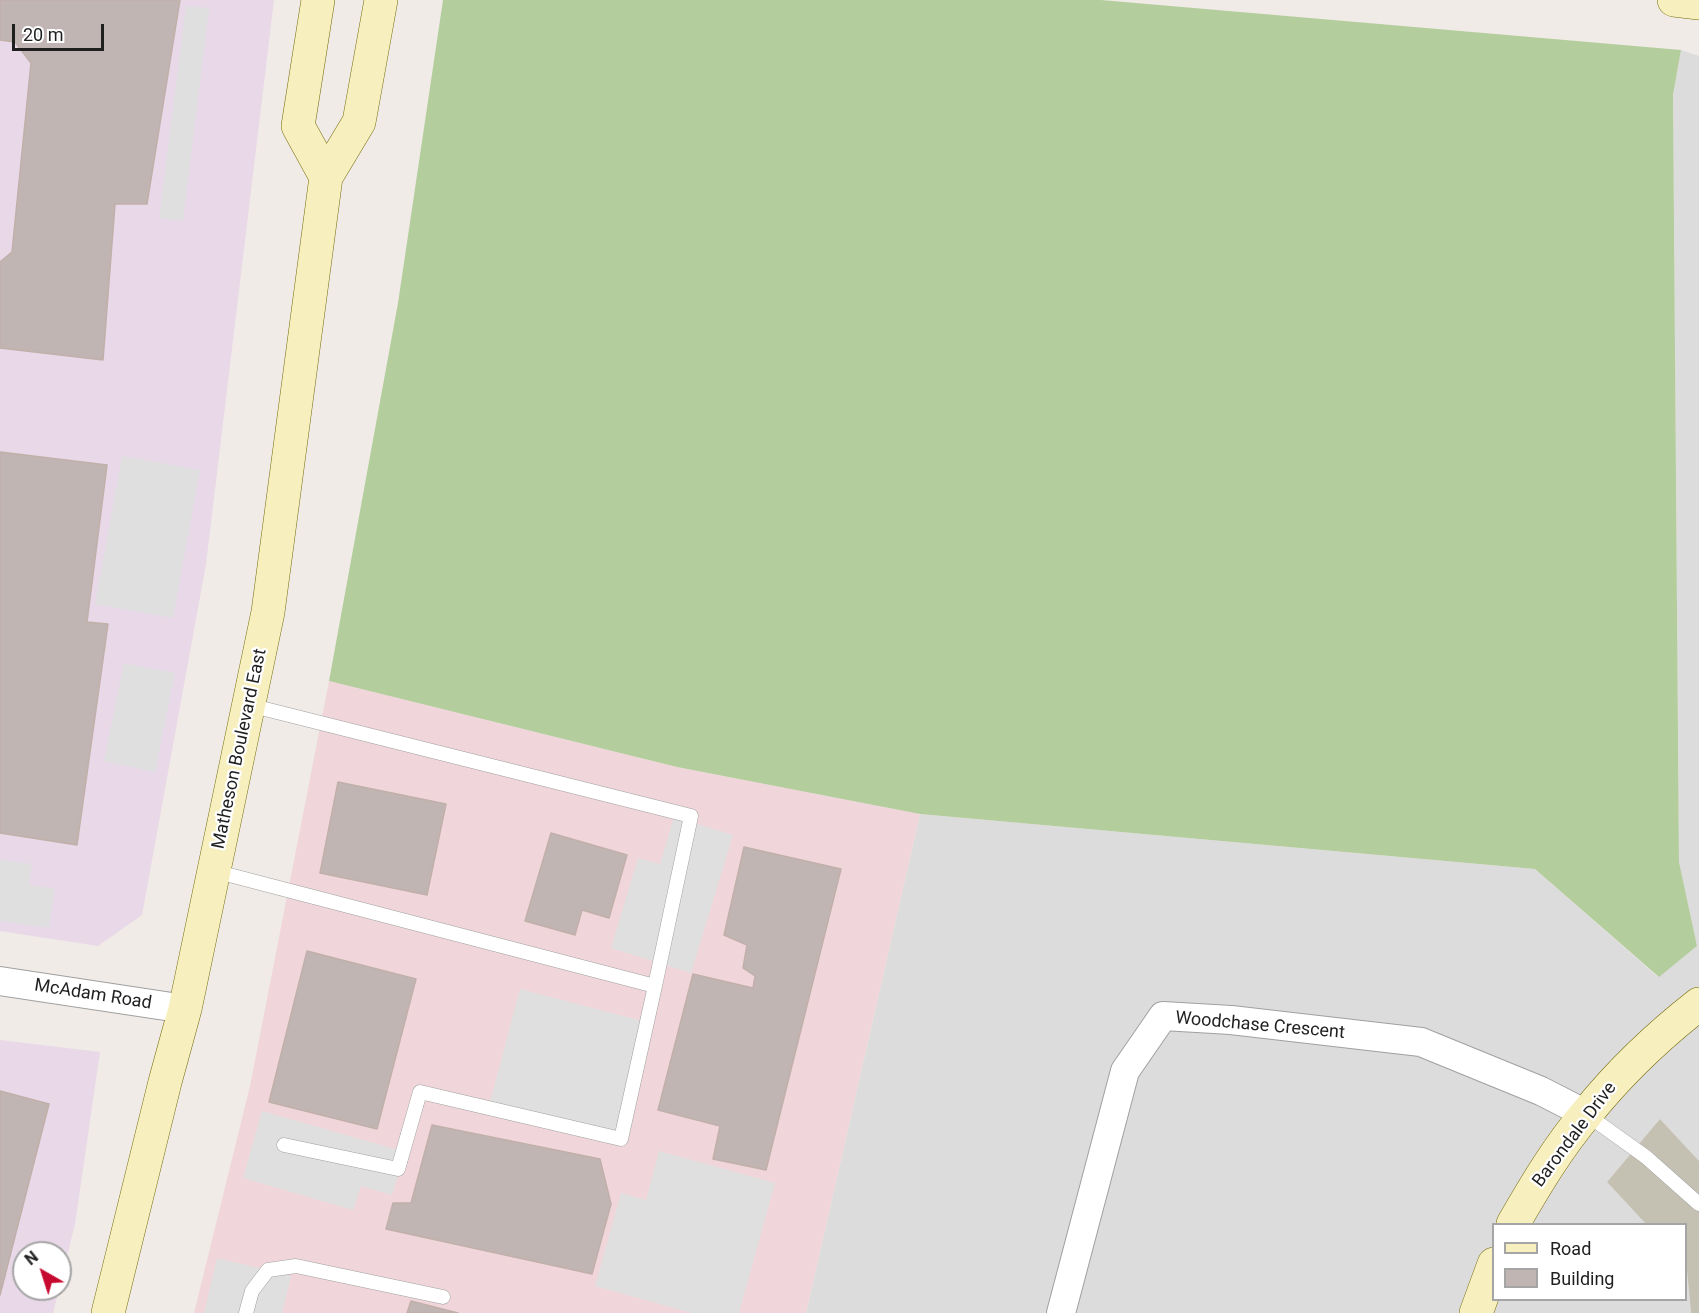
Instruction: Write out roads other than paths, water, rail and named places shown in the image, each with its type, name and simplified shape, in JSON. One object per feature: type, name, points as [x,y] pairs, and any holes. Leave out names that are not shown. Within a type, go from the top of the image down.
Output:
[{"type":"street","points":[[318,0],[298,126],[326,177]]},
{"type":"street","name":"Matheson Boulevard East","points":[[108,1313],[185,1009],[268,612],[326,177],[359,122],[381,0]]},
{"type":"street","points":[[1674,0],[1699,3]]},
{"type":"street","name":"McAdam Road","points":[[0,981],[185,1009]]},
{"type":"street","name":"Barondale Drive","points":[[1514,1223],[1539,1180],[1586,1114],[1617,1078],[1699,1004]]},
{"type":"street","name":"Woodchase Crescent","points":[[1061,1313],[1125,1071],[1164,1016],[1232,1020],[1421,1042],[1541,1090],[1586,1114]]},
{"type":"street","points":[[1476,1313],[1492,1269]]},
{"type":"lane","points":[[249,705],[691,816],[621,1139],[420,1092],[398,1169],[284,1145]]},
{"type":"lane","points":[[214,871],[655,986]]},
{"type":"lane","points":[[1586,1114],[1646,1157],[1699,1204]]},
{"type":"lane","points":[[246,1313],[252,1291],[268,1270],[296,1266],[443,1297]]}]
